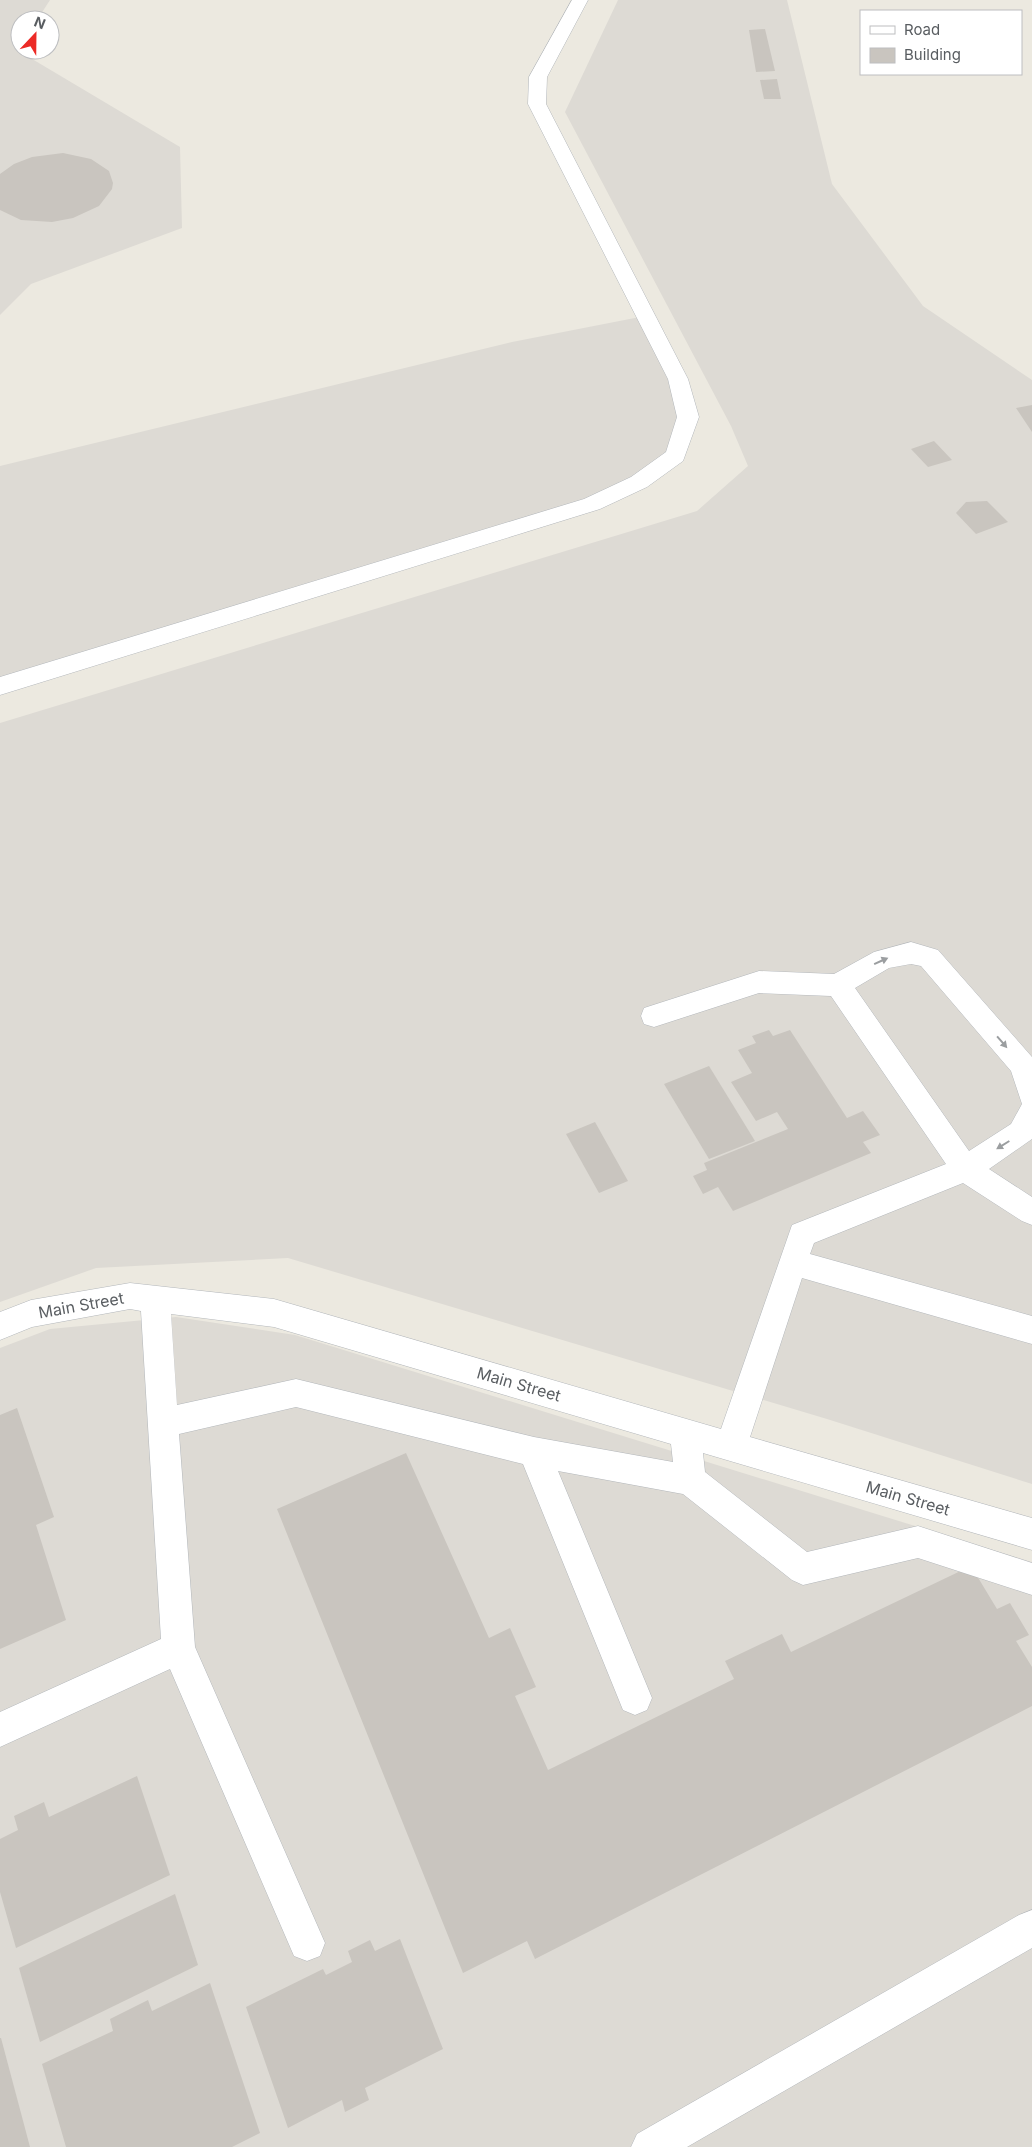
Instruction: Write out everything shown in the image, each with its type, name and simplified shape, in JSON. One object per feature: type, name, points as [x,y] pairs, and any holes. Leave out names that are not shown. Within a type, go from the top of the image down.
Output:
[{"type":"lane","points":[[0,686],[592,504],[639,482],[675,456],[688,417],[678,379],[537,104],[538,78],[580,0]]},
{"type":"lane","points":[[654,1016],[759,982],[838,985],[883,959],[911,953],[929,957],[1023,1066],[1032,1097]]},
{"type":"lane","points":[[838,985],[965,1169],[1032,1212]]},
{"type":"lane","points":[[730,1446],[802,1234],[965,1169],[1021,1133],[1032,1112]]},
{"type":"lane","points":[[792,1262],[1032,1330]]},
{"type":"lane","name":"Main Street","points":[[0,1326],[31,1314],[130,1296],[274,1313],[1032,1534]]},
{"type":"lane","points":[[154,1299],[178,1648],[307,1943]]},
{"type":"lane","points":[[163,1423],[296,1393],[534,1452],[690,1480],[803,1569],[918,1542],[1032,1579]]},
{"type":"lane","points":[[686,1433],[690,1480]]},
{"type":"lane","points":[[534,1452],[636,1698]]},
{"type":"lane","points":[[0,1730],[178,1648]]},
{"type":"lane","points":[[650,2147],[1032,1928]]},
{"type":"shaded area","points":[[0,0],[50,0],[44,10],[10,10],[10,60],[34,60],[180,147],[182,228],[31,284],[0,315]]},
{"type":"shaded area","points":[[618,0],[787,0],[832,184],[923,306],[1032,380],[1032,1484],[827,1419],[288,1258],[96,1268],[0,1302],[0,723],[697,511],[748,466],[731,426],[565,112]]},
{"type":"shaded area","points":[[645,316],[688,417],[675,456],[639,482],[0,686],[0,466],[512,342]]},
{"type":"shaded area","points":[[176,1317],[295,1335],[1032,1562],[1032,2147],[0,2147],[0,1348],[50,1329]]},
{"type":"building","points":[[765,29],[775,71],[756,72],[749,30]]},
{"type":"building","points":[[777,79],[781,99],[764,99],[760,80]]},
{"type":"building","points":[[63,153],[91,159],[109,171],[113,183],[112,189],[99,206],[73,218],[52,222],[21,220],[0,210],[0,174],[14,164],[32,157]]},
{"type":"building","points":[[1032,405],[1032,432],[1016,408]]},
{"type":"building","points":[[934,441],[952,460],[928,467],[911,449]]},
{"type":"building","points":[[987,501],[1008,522],[976,534],[956,513],[966,502]]},
{"type":"building","points":[[769,1030],[773,1036],[790,1030],[847,1118],[863,1111],[880,1135],[863,1142],[871,1153],[733,1211],[718,1187],[703,1194],[693,1176],[707,1170],[704,1163],[788,1129],[777,1112],[756,1121],[731,1082],[752,1073],[738,1050],[756,1043],[752,1036]]},
{"type":"building","points":[[709,1066],[755,1141],[709,1159],[664,1084]]},
{"type":"building","points":[[595,1122],[628,1181],[599,1193],[566,1134]]},
{"type":"building","points":[[17,1408],[54,1517],[36,1525],[66,1620],[0,1649],[0,1415]]},
{"type":"building","points":[[406,1453],[489,1638],[510,1628],[536,1687],[515,1696],[548,1770],[734,1679],[725,1661],[782,1634],[791,1652],[971,1566],[997,1609],[1010,1603],[1029,1635],[1016,1641],[1032,1667],[1032,1706],[535,1959],[527,1941],[463,1973],[277,1509]]},
{"type":"building","points":[[137,1776],[170,1875],[16,1948],[0,1892],[0,1839],[18,1830],[14,1816],[44,1802],[49,1817]]},
{"type":"building","points":[[175,1894],[198,1965],[40,2042],[19,1968]]},
{"type":"building","points":[[400,1939],[443,2049],[365,2088],[369,2100],[345,2112],[342,2100],[288,2128],[246,2007],[323,1969],[326,1975],[352,1962],[348,1951],[370,1940],[375,1951]]},
{"type":"building","points":[[210,1983],[260,2133],[232,2147],[66,2147],[42,2064],[113,2031],[110,2019],[148,2000],[152,2011]]},
{"type":"building","points":[[1,2038],[30,2147],[0,2147]]}]
